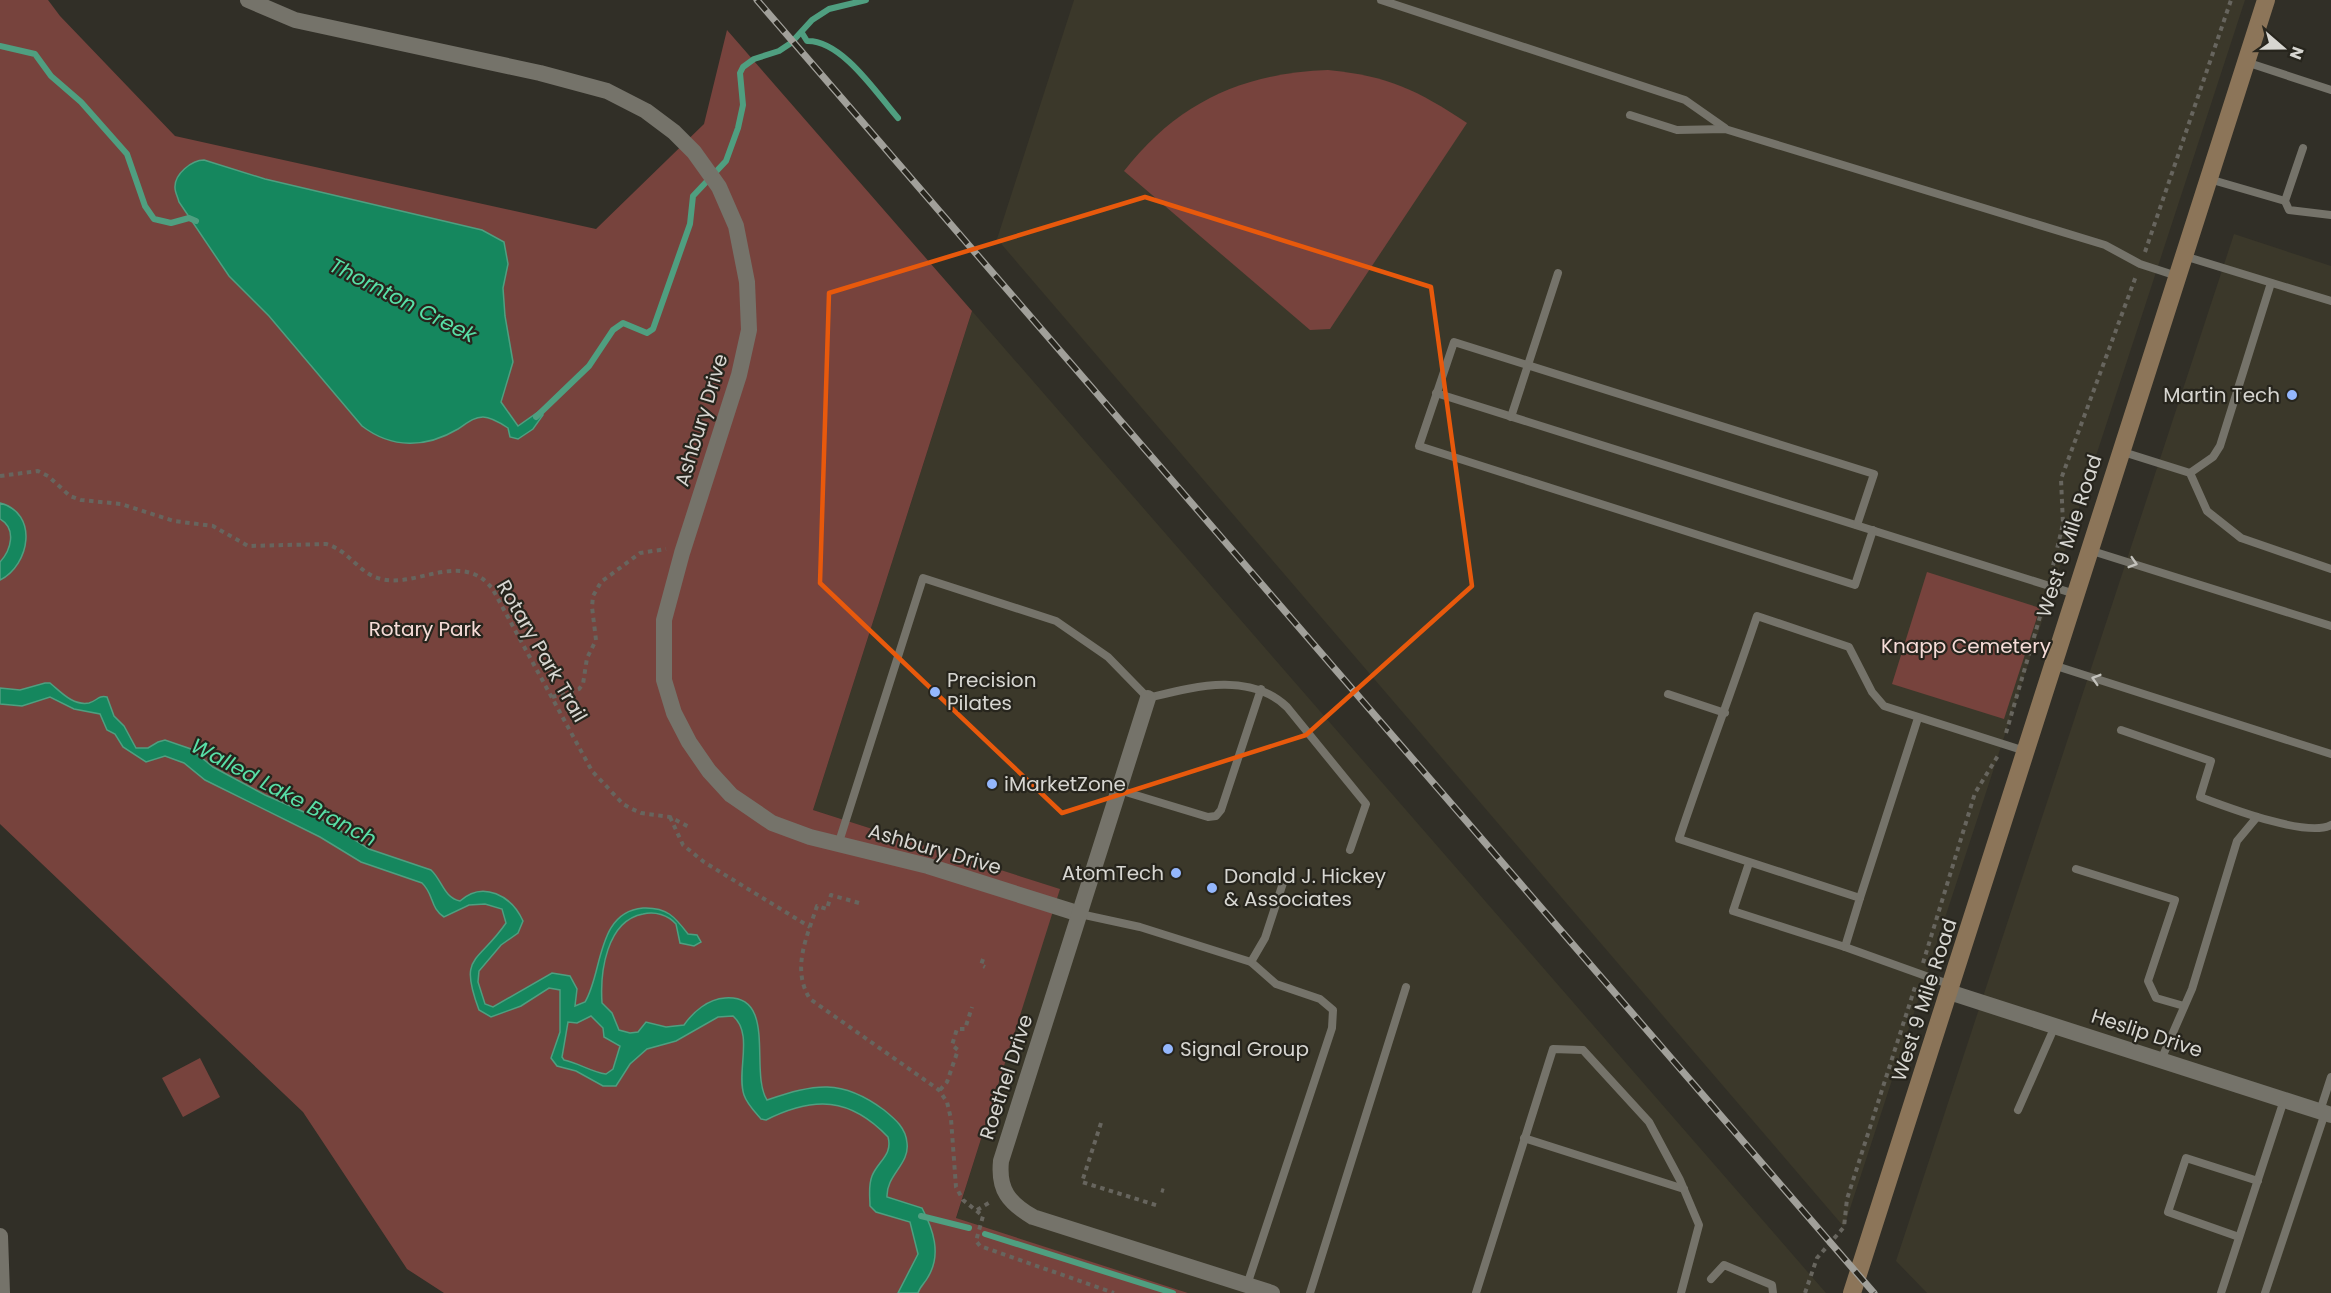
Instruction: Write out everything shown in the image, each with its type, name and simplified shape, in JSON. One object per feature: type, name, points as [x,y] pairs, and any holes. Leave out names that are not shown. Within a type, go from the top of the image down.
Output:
[{"type":"street","name":"Ashbury Drive","points":[[248,0],[295,20],[540,73],[607,91],[661,122],[685,144],[719,187],[736,226],[747,282],[749,330],[739,375],[682,553],[664,620],[664,680],[674,712],[688,742],[709,771],[731,795],[772,823],[838,844],[928,866],[1080,914]]},
{"type":"street","name":"West 9 Mile Road","points":[[1852,1293],[2266,0]]},
{"type":"street","name":"Roethel Drive","points":[[1148,698],[1001,1161],[1000,1179],[1004,1194],[1016,1208],[1033,1217],[1272,1293]]},
{"type":"street","name":"Heslip Drive","points":[[1950,988],[2055,1026],[2325,1113]]},
{"type":"street","points":[[0,1236],[2,1293]]},
{"type":"lane","points":[[1381,0],[1685,100],[1725,129]]},
{"type":"lane","points":[[2246,62],[2331,90]]},
{"type":"lane","points":[[1630,115],[1677,130],[1725,129],[2105,245],[2140,264],[2176,276]]},
{"type":"lane","points":[[2303,148],[2285,201],[2289,210],[2331,215]]},
{"type":"lane","points":[[2208,179],[2285,201]]},
{"type":"lane","points":[[2183,256],[2331,301]]},
{"type":"lane","points":[[1511,417],[1558,273]]},
{"type":"lane","points":[[2190,473],[2213,457],[2220,446],[2271,283]]},
{"type":"lane","points":[[1857,525],[1874,474],[1454,342],[1419,446],[1855,585],[1873,530]]},
{"type":"lane","points":[[1436,393],[2074,594]]},
{"type":"lane","points":[[2120,451],[2190,473],[2207,511],[2241,538],[2331,569]]},
{"type":"lane","points":[[2089,550],[2331,626]]},
{"type":"lane","points":[[838,844],[923,578],[1056,621],[1108,657],[1148,698],[1201,685],[1246,686],[1261,690],[1287,707],[1366,804],[1350,850]]},
{"type":"lane","points":[[1860,898],[1678,839],[1702,769],[1725,713],[1757,616],[1849,647],[1880,703],[1918,718],[2025,751]]},
{"type":"lane","points":[[2052,665],[2331,754]]},
{"type":"lane","points":[[1119,790],[1208,818],[1216,816],[1221,810],[1261,690]]},
{"type":"lane","points":[[1668,694],[1725,713]]},
{"type":"lane","points":[[1845,948],[1918,718]]},
{"type":"lane","points":[[2121,730],[2211,760],[2200,797],[2257,817],[2321,831],[2331,825]]},
{"type":"lane","points":[[2161,1060],[2184,1006],[2238,841],[2257,817]]},
{"type":"lane","points":[[1749,863],[1733,911],[1919,974],[1950,988]]},
{"type":"lane","points":[[2076,869],[2175,900],[2148,981],[2156,998],[2184,1006]]},
{"type":"lane","points":[[1251,963],[1265,938],[1282,883]]},
{"type":"lane","points":[[1080,914],[1140,927],[1251,963],[1276,984],[1328,1004],[1334,1019],[1247,1285]]},
{"type":"lane","points":[[1310,1293],[1406,987]]},
{"type":"lane","points":[[2019,1110],[2055,1026]]},
{"type":"lane","points":[[1476,1293],[1552,1049],[1583,1050],[1649,1122],[1684,1189],[1699,1225],[1680,1293]]},
{"type":"lane","points":[[2265,1293],[2325,1113],[2331,1077]]},
{"type":"lane","points":[[2221,1293],[2284,1100]]},
{"type":"lane","points":[[1524,1138],[1684,1189]]},
{"type":"lane","points":[[2239,1237],[2168,1212],[2186,1158],[2258,1181]]},
{"type":"lane","points":[[1711,1278],[1724,1265],[1772,1285],[1773,1293]]},
{"type":"path","points":[[1805,1293],[1817,1258],[1844,1227],[1847,1199],[1976,793],[1997,762],[2037,635],[2063,524],[2061,479],[2140,264],[2231,0]]},
{"type":"path","name":"Rotary Park Trail","points":[[0,476],[38,471],[48,476],[70,496],[81,500],[121,504],[174,521],[213,526],[248,546],[326,544],[338,547],[366,573],[378,579],[390,581],[444,572],[477,575],[492,588],[592,771],[632,809],[641,813],[670,817],[691,828]]},
{"type":"path","points":[[552,696],[579,689],[586,676],[587,658],[596,640],[593,596],[601,582],[640,553],[666,549]]},
{"type":"path","points":[[670,817],[683,844],[704,862],[810,927]]},
{"type":"path","points":[[859,903],[831,895],[827,909],[818,906],[810,927],[800,970],[802,987],[810,999],[939,1090],[947,1102],[951,1119],[956,1187],[963,1200],[983,1216],[977,1244],[988,1251],[1114,1293]]},
{"type":"path","points":[[983,959],[981,965],[985,968]]},
{"type":"path","points":[[939,1090],[947,1082],[958,1050],[952,1045],[957,1029],[965,1029],[972,1007]]},
{"type":"path","points":[[1101,1123],[1082,1182],[1160,1206]]},
{"type":"highlighted area","points":[[1145,197],[1431,287],[1472,586],[1306,735],[1062,813],[820,583],[829,293]]},
{"type":"shaded area","points":[[1074,0],[2245,0],[1844,1227],[997,239]]},
{"type":"shaded area","points":[[2234,234],[2331,266],[2331,1293],[1927,1293],[1896,1261]]},
{"type":"shaded area","points":[[972,311],[1826,1293],[1188,1293],[956,1219],[1059,889],[813,810]]},
{"type":"green space","name":"Rotary Park","points":[[0,0],[48,0],[60,16],[175,136],[596,229],[704,124],[727,30],[972,311],[813,810],[1060,889],[956,1218],[1188,1293],[444,1293],[407,1269],[303,1112],[0,824]]},
{"type":"green space","points":[[1328,70],[1368,76],[1402,86],[1467,123],[1330,329],[1310,330],[1124,171],[1144,147],[1166,127],[1189,110],[1214,96],[1267,77]]},
{"type":"green space","name":"Knapp Cemetery","points":[[1927,572],[2040,608],[2004,719],[1892,684]]},
{"type":"green space","points":[[200,1058],[220,1097],[183,1117],[162,1078]]},
{"type":"water","points":[[204,160],[265,179],[482,230],[504,242],[508,264],[503,288],[505,316],[513,362],[501,402],[518,426],[541,410],[543,415],[533,429],[518,439],[510,437],[508,428],[500,423],[479,417],[434,440],[409,443],[385,439],[362,426],[269,316],[229,276],[179,202],[175,188],[177,178],[189,165]]},
{"type":"water","points":[[0,503],[21,517],[26,540],[18,563],[0,580],[0,562],[7,552],[10,534],[9,528],[0,519]]},
{"type":"water","points":[[50,683],[78,702],[89,703],[99,697],[107,697],[114,716],[124,726],[136,748],[148,748],[165,740],[191,749],[213,767],[265,795],[327,822],[369,849],[431,870],[447,893],[455,899],[460,901],[478,892],[496,894],[504,898],[512,904],[523,921],[518,933],[501,945],[479,971],[478,982],[485,1004],[493,1007],[552,973],[570,976],[577,989],[575,1006],[585,1002],[591,990],[603,946],[617,920],[628,912],[643,908],[658,909],[670,914],[688,934],[697,935],[701,942],[694,946],[680,943],[676,924],[657,913],[643,914],[631,919],[613,937],[604,964],[602,1003],[612,1013],[619,1030],[630,1033],[638,1032],[646,1022],[666,1027],[684,1025],[696,1011],[713,1001],[725,998],[741,1000],[751,1008],[757,1021],[760,1072],[767,1100],[799,1090],[827,1087],[854,1093],[869,1100],[892,1117],[905,1133],[907,1150],[902,1164],[890,1182],[887,1197],[922,1208],[930,1224],[934,1242],[935,1259],[918,1293],[898,1293],[918,1254],[910,1222],[876,1212],[870,1206],[871,1180],[887,1153],[888,1137],[860,1114],[831,1104],[800,1107],[766,1120],[761,1119],[744,1095],[742,1075],[744,1043],[739,1024],[733,1016],[718,1017],[676,1041],[647,1049],[630,1064],[616,1086],[603,1086],[576,1071],[557,1066],[551,1058],[560,1032],[560,990],[549,988],[521,1006],[491,1017],[479,1010],[470,979],[471,969],[474,961],[506,923],[502,909],[485,904],[469,905],[444,917],[436,909],[429,892],[422,883],[361,862],[320,837],[205,780],[184,763],[165,756],[146,762],[123,747],[115,734],[107,730],[100,714],[74,709],[50,697],[22,706],[0,704],[0,688],[20,690]],"holes":[[[591,1016],[603,1028],[604,1037],[620,1046],[613,1069],[606,1074],[564,1060],[562,1057],[568,1022],[577,1023]]]},
{"type":"waterway","name":"Thornton Creek","points":[[536,417],[589,366],[613,330],[623,323],[647,333],[653,329],[690,224],[693,196],[726,161],[738,128],[743,105],[740,73],[743,67],[754,59],[779,51],[791,43],[812,20],[829,9],[866,0]]},
{"type":"waterway","points":[[802,33],[807,41],[820,43],[846,59],[898,118]]},
{"type":"waterway","name":"Thornton Creek","points":[[0,46],[35,54],[51,76],[81,102],[127,154],[145,206],[154,219],[171,223],[189,218],[196,221]]},
{"type":"waterway","points":[[921,1216],[969,1228]]},
{"type":"waterway","points":[[985,1234],[1173,1293]]},
{"type":"railway","points":[[757,0],[1874,1293]]},
{"type":"place","name":"Martin Tech","points":[[2292,395]]},
{"type":"place","name":"Precision Pilates","points":[[935,692]]},
{"type":"place","name":"iMarketZone","points":[[992,784]]},
{"type":"place","name":"AtomTech","points":[[1176,873]]},
{"type":"place","name":"Donald J. Hickey & Associates","points":[[1212,888]]},
{"type":"place","name":"Signal Group","points":[[1168,1049]]},
{"type":"water label","name":"Walled Lake Branch","points":[[284,792]]}]
